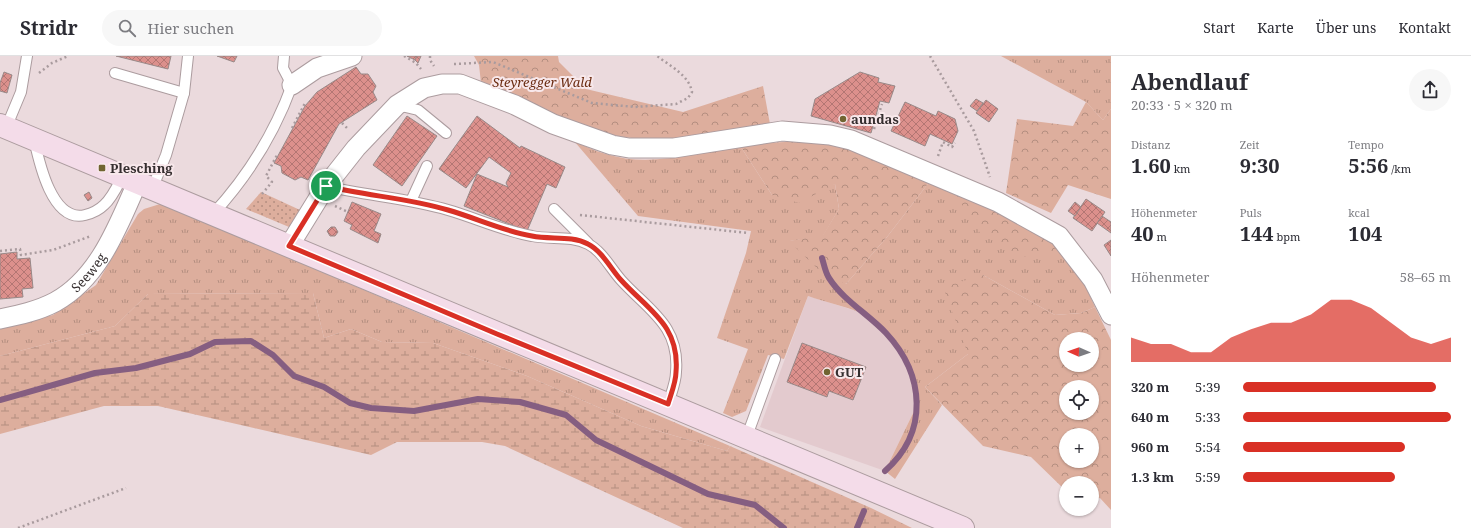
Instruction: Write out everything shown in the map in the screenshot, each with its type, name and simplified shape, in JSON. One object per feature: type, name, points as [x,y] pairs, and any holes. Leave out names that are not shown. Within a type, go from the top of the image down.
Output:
[{"type":"main road","points":[[3,126],[403,294],[747,436],[963,528]]},
{"type":"street","points":[[292,85],[317,68],[352,56]]},
{"type":"street","points":[[289,246],[326,186],[356,148],[397,105],[424,88],[442,84],[460,84],[515,105],[553,124],[612,145],[629,148],[674,148],[782,131],[830,135],[851,140],[998,202],[1059,236],[1094,280],[1111,315]]},
{"type":"street","name":"Seeweg","points":[[0,319],[27,313],[56,301],[78,286],[96,266],[112,237],[137,183]]},
{"type":"lane","points":[[3,126],[21,92],[27,56]]},
{"type":"lane","points":[[34,139],[39,164],[60,209],[70,215],[82,216],[95,213],[110,198],[137,183],[166,155],[184,93],[188,56]]},
{"type":"lane","points":[[213,214],[234,192],[279,120],[292,85],[283,68],[284,56]]},
{"type":"lane","points":[[115,73],[184,93]]},
{"type":"lane","points":[[397,105],[418,110],[446,133]]},
{"type":"lane","points":[[411,201],[427,166]]},
{"type":"lane","points":[[326,186],[363,195],[411,201],[449,210],[480,222],[533,236],[578,240],[590,245]]},
{"type":"lane","points":[[554,209],[590,245],[621,280],[662,320],[669,331],[674,349],[676,372],[668,404]]},
{"type":"lane","points":[[747,436],[774,359]]},
{"type":"path","points":[[35,76],[52,63],[68,56]]},
{"type":"path","points":[[404,56],[416,63]]},
{"type":"path","points":[[424,88],[431,76],[438,70],[430,60],[430,56]]},
{"type":"path","points":[[450,65],[457,63],[493,62],[592,103],[635,108],[676,104],[688,98],[692,92],[690,84],[683,75],[657,56]]},
{"type":"path","points":[[930,56],[974,131],[998,202]]},
{"type":"path","points":[[872,135],[882,104]]},
{"type":"path","points":[[937,158],[943,142],[952,147],[955,143]]},
{"type":"path","points":[[262,194],[272,182],[266,176],[269,170]]},
{"type":"path","points":[[564,220],[582,215],[748,233]]},
{"type":"path","points":[[0,251],[20,249],[21,255],[53,250],[98,233],[112,237]]},
{"type":"path","points":[[18,528],[126,488]]},
{"type":"shaded area","points":[[808,296],[863,313],[887,335],[907,368],[917,395],[917,405],[885,471],[760,427]]},
{"type":"green space","name":"Steyregger Wald","points":[[474,56],[558,56],[559,62],[586,89],[683,112],[763,86],[770,124],[661,142],[617,136],[582,127],[481,83],[479,65]]},
{"type":"green space","points":[[1001,56],[1111,56],[1111,109],[1103,120],[1086,102]]},
{"type":"green space","points":[[1086,102],[1103,120],[1111,109],[1111,199],[1068,185],[1051,213],[1006,193],[1017,119],[1073,126]]},
{"type":"green space","points":[[574,141],[606,154],[639,160],[673,158],[739,144],[772,195],[835,184],[839,209],[823,236],[790,241],[846,284],[887,237],[930,181],[954,192],[1066,252],[1080,274],[1095,307],[1081,313],[1055,315],[983,275],[968,354],[925,387],[942,405],[895,479],[885,471],[917,405],[916,393],[907,366],[900,352],[882,328],[861,313],[808,296],[784,359],[768,355],[746,411],[732,417],[723,413],[748,349],[717,338],[746,253],[751,231],[638,216]]},
{"type":"green space","points":[[807,141],[838,145],[930,181],[887,237],[846,284],[826,277],[789,241],[823,235],[839,209],[835,184],[799,203],[772,195],[739,144]]},
{"type":"green space","points":[[261,192],[300,210],[289,227],[246,209]]},
{"type":"green space","points":[[954,192],[1039,231],[1066,252],[1021,257],[980,233]]},
{"type":"green space","points":[[160,204],[730,446],[727,451],[641,426],[527,376],[433,343],[382,342],[351,329],[324,338],[313,293],[148,294],[115,326],[0,356],[0,328],[53,315],[96,285],[138,214],[144,209]]},
{"type":"green space","points":[[983,275],[1055,315],[1081,313],[1095,307],[1111,340],[1111,510],[1099,498],[1099,476],[1059,476],[1059,484],[1031,457],[983,446],[925,387],[968,354],[943,287]]},
{"type":"green space","points":[[313,293],[324,338],[351,329],[382,342],[433,343],[527,376],[641,426],[727,451],[730,446],[871,508],[912,528],[683,528],[505,446],[482,442],[397,442],[371,455],[158,406],[104,406],[0,434],[0,356],[115,326],[148,294]]},
{"type":"building","points":[[116,56],[171,56],[168,69]]},
{"type":"building","points":[[217,56],[237,56],[234,62]]},
{"type":"building","points":[[407,56],[417,56],[415,60]]},
{"type":"building","points":[[417,56],[421,56],[418,63],[415,60]]},
{"type":"building","points":[[356,67],[361,74],[368,74],[376,86],[373,92],[377,100],[339,124],[308,180],[301,177],[295,180],[282,173],[281,166],[274,163],[305,106],[317,92]]},
{"type":"building","points":[[4,72],[12,75],[7,93],[0,91],[0,83]]},
{"type":"building","points":[[860,72],[879,78],[878,82],[895,86],[889,103],[880,101],[871,133],[811,116],[815,99]]},
{"type":"building","points":[[976,99],[983,103],[977,111],[970,106]]},
{"type":"building","points":[[986,100],[998,109],[989,122],[976,113]]},
{"type":"building","points":[[905,102],[936,116],[938,111],[955,119],[958,131],[952,144],[930,134],[925,146],[891,131]]},
{"type":"building","points":[[407,116],[437,136],[402,186],[373,165]]},
{"type":"building","points":[[477,116],[520,148],[521,146],[565,167],[556,188],[547,184],[527,231],[464,206],[477,174],[508,187],[506,183],[511,173],[489,157],[466,188],[439,169]]},
{"type":"building","points":[[89,192],[92,198],[88,201],[84,195]]},
{"type":"building","points":[[1086,199],[1105,212],[1092,231],[1073,218]]},
{"type":"building","points":[[352,202],[381,214],[374,231],[381,234],[378,243],[350,229],[352,225],[344,221]]},
{"type":"building","points":[[1075,202],[1081,207],[1075,216],[1068,211]]},
{"type":"building","points":[[1102,216],[1111,222],[1111,233],[1097,223]]},
{"type":"building","points":[[331,227],[335,227],[338,232],[335,236],[330,236],[327,231]]},
{"type":"building","points":[[1111,240],[1111,256],[1104,245]]},
{"type":"building","points":[[17,252],[17,259],[30,258],[33,288],[22,289],[23,297],[0,299],[0,254]]},
{"type":"building","name":"GUT","points":[[802,343],[866,367],[853,400],[829,391],[827,397],[787,382]]},
{"type":"waterway","points":[[822,258],[826,273],[835,286],[848,300],[886,333],[899,349],[908,367],[914,385],[917,403],[915,421],[909,439],[899,456],[885,471]]},
{"type":"waterway","points":[[0,400],[95,373],[136,368],[190,354],[215,342],[251,341],[273,355],[294,376],[324,387],[350,403],[371,408],[414,411],[478,399],[520,402],[566,415],[596,440],[708,494],[755,505],[784,528]]},
{"type":"waterway","points":[[857,528],[864,511]]},
{"type":"place","name":"aundas","points":[[843,119]]},
{"type":"place","name":"Plesching","points":[[102,168]]},
{"type":"place","name":"GUT","points":[[827,372]]},
{"type":"route","points":[[326,186],[363,195],[408,200],[449,210],[480,222],[533,236],[578,240],[590,245],[598,252],[621,280],[662,320],[669,331],[674,349],[676,372],[668,404],[289,246],[326,186]]}]
